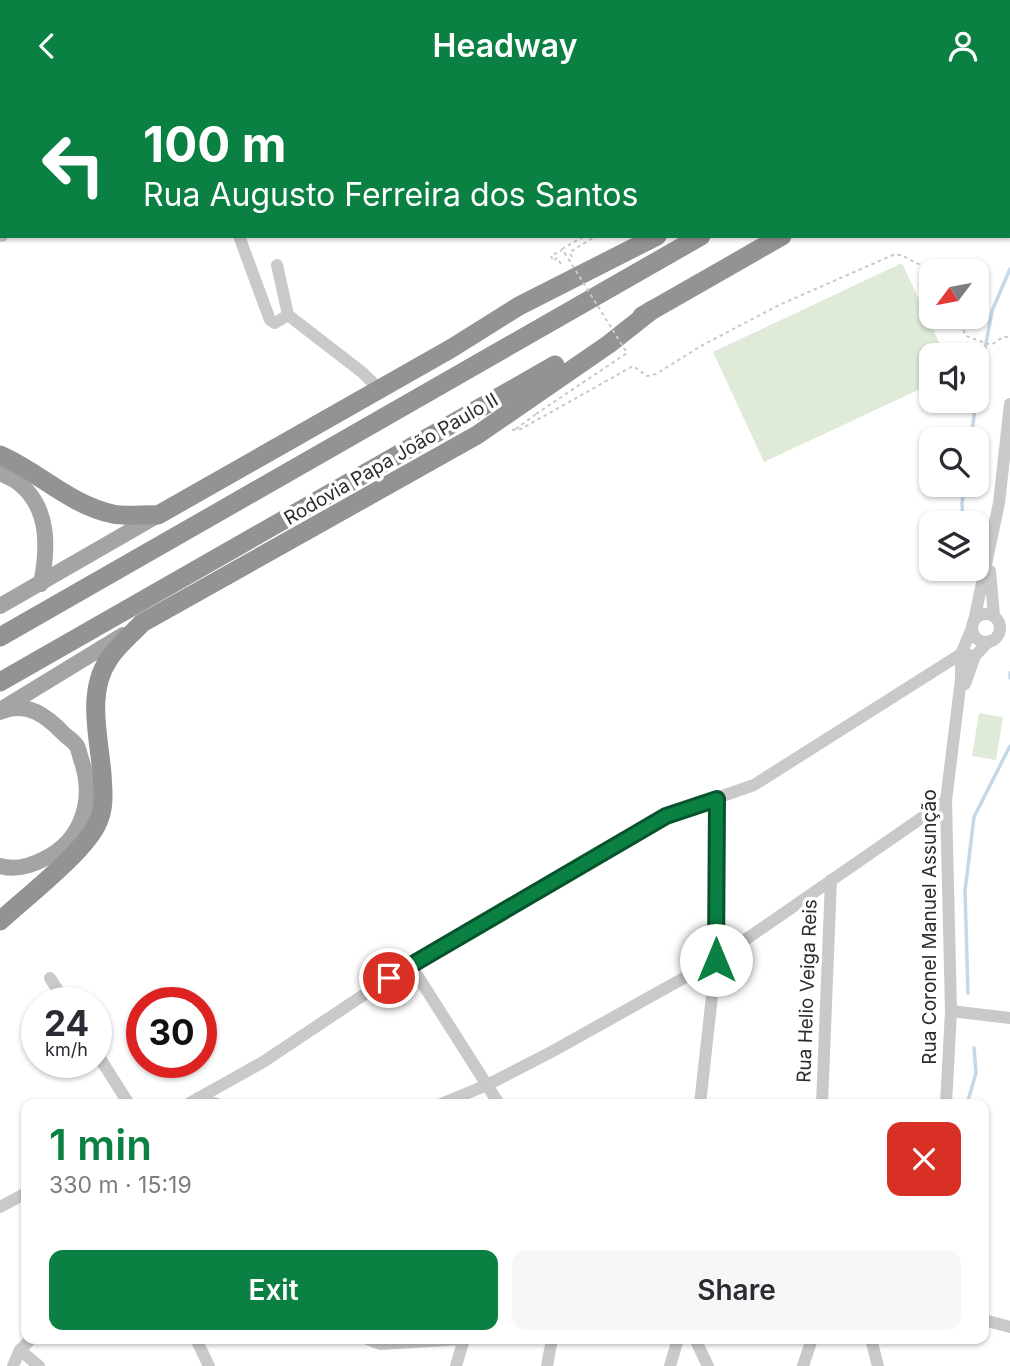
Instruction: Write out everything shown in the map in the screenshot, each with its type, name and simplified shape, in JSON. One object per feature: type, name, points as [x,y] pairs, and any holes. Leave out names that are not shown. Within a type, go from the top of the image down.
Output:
[{"type":"highway","points":[[0,455],[20,464],[49,485],[80,502],[114,514],[158,515],[452,348],[567,273],[627,238]]},
{"type":"highway","points":[[519,306],[653,238]]},
{"type":"highway","name":"Rodovia Papa João Paulo II","points":[[0,637],[698,238]]},
{"type":"highway","name":"Rodovia Papa João Paulo II","points":[[0,683],[778,238]]},
{"type":"highway","points":[[0,921],[73,855],[92,834],[99,821],[104,794],[95,710],[98,680],[109,659],[142,623],[477,435],[556,377],[609,344],[652,310]]},
{"type":"main road","points":[[0,473],[20,484],[33,500],[45,525],[47,555],[41,584]]},
{"type":"main road","points":[[0,606],[158,515]]},
{"type":"main road","points":[[0,711],[142,623]]},
{"type":"main road","points":[[0,711],[12,706],[38,711],[77,747],[86,775],[87,806],[73,835],[59,851],[33,865],[10,869],[0,866]]},
{"type":"street","points":[[240,238],[270,320],[275,323],[288,315]]},
{"type":"street","points":[[277,265],[288,315],[363,373],[379,389]]},
{"type":"street","name":"Rua Coronel Manuel Assunção","points":[[989,557],[1005,504],[1010,404]]},
{"type":"street","points":[[959,701],[975,656],[992,640],[1000,626],[995,617],[989,557]]},
{"type":"street","name":"Rua Coronel Manuel Assunção","points":[[946,1099],[950,1011],[946,801],[959,701],[961,654],[973,624],[983,581]]},
{"type":"street","points":[[1010,626],[984,614],[973,624],[978,639],[992,640],[1010,634]]},
{"type":"street","points":[[197,1099],[263,1062],[410,964],[666,816],[754,785],[961,654],[975,656]]},
{"type":"street","points":[[701,1099],[716,960],[717,799]]},
{"type":"street","points":[[453,1099],[554,1052],[716,960],[946,801]]},
{"type":"street","name":"Rua Helio Veiga Reis","points":[[822,1099],[831,880]]},
{"type":"street","points":[[410,964],[496,1099]]},
{"type":"street","points":[[50,978],[56,987]]},
{"type":"street","points":[[950,1011],[1010,1018]]},
{"type":"street","points":[[112,1077],[126,1099]]},
{"type":"street","points":[[0,1207],[21,1196]]},
{"type":"street","points":[[989,1321],[1010,1324]]},
{"type":"street","points":[[13,1366],[20,1350],[26,1344]]},
{"type":"street","points":[[198,1344],[209,1366]]},
{"type":"street","points":[[456,1366],[463,1344]]},
{"type":"street","points":[[547,1366],[551,1344]]},
{"type":"street","points":[[670,1366],[677,1344]]},
{"type":"street","points":[[697,1344],[708,1366]]},
{"type":"street","points":[[803,1366],[810,1344]]},
{"type":"street","points":[[872,1344],[878,1366]]},
{"type":"street","points":[[20,1350],[38,1366]]},
{"type":"path","points":[[561,264],[557,258],[553,261],[551,256],[582,238]]},
{"type":"path","points":[[572,257],[570,252],[593,238]]},
{"type":"path","points":[[515,429],[627,353],[562,250]]},
{"type":"path","points":[[502,431],[521,429],[633,366],[647,376],[656,374],[701,346],[779,305],[893,255],[901,255],[919,264]]},
{"type":"path","points":[[963,329],[966,336],[991,345],[1003,337],[1010,337]]},
{"type":"green space","points":[[902,263],[919,299],[919,329],[933,329],[939,343],[919,343],[919,390],[764,462],[713,352]]},
{"type":"green space","points":[[979,713],[1003,717],[996,760],[972,756]]},
{"type":"waterway","points":[[986,343],[992,311],[1010,269]]},
{"type":"waterway","points":[[973,427],[974,413]]},
{"type":"waterway","points":[[962,511],[963,497]]},
{"type":"waterway","points":[[1010,673],[1010,678]]},
{"type":"waterway","points":[[968,993],[965,891],[974,817],[1010,746]]},
{"type":"waterway","points":[[968,1099],[976,1073],[974,1048]]},
{"type":"route","points":[[389,978],[666,816],[717,799],[716,960]]}]
